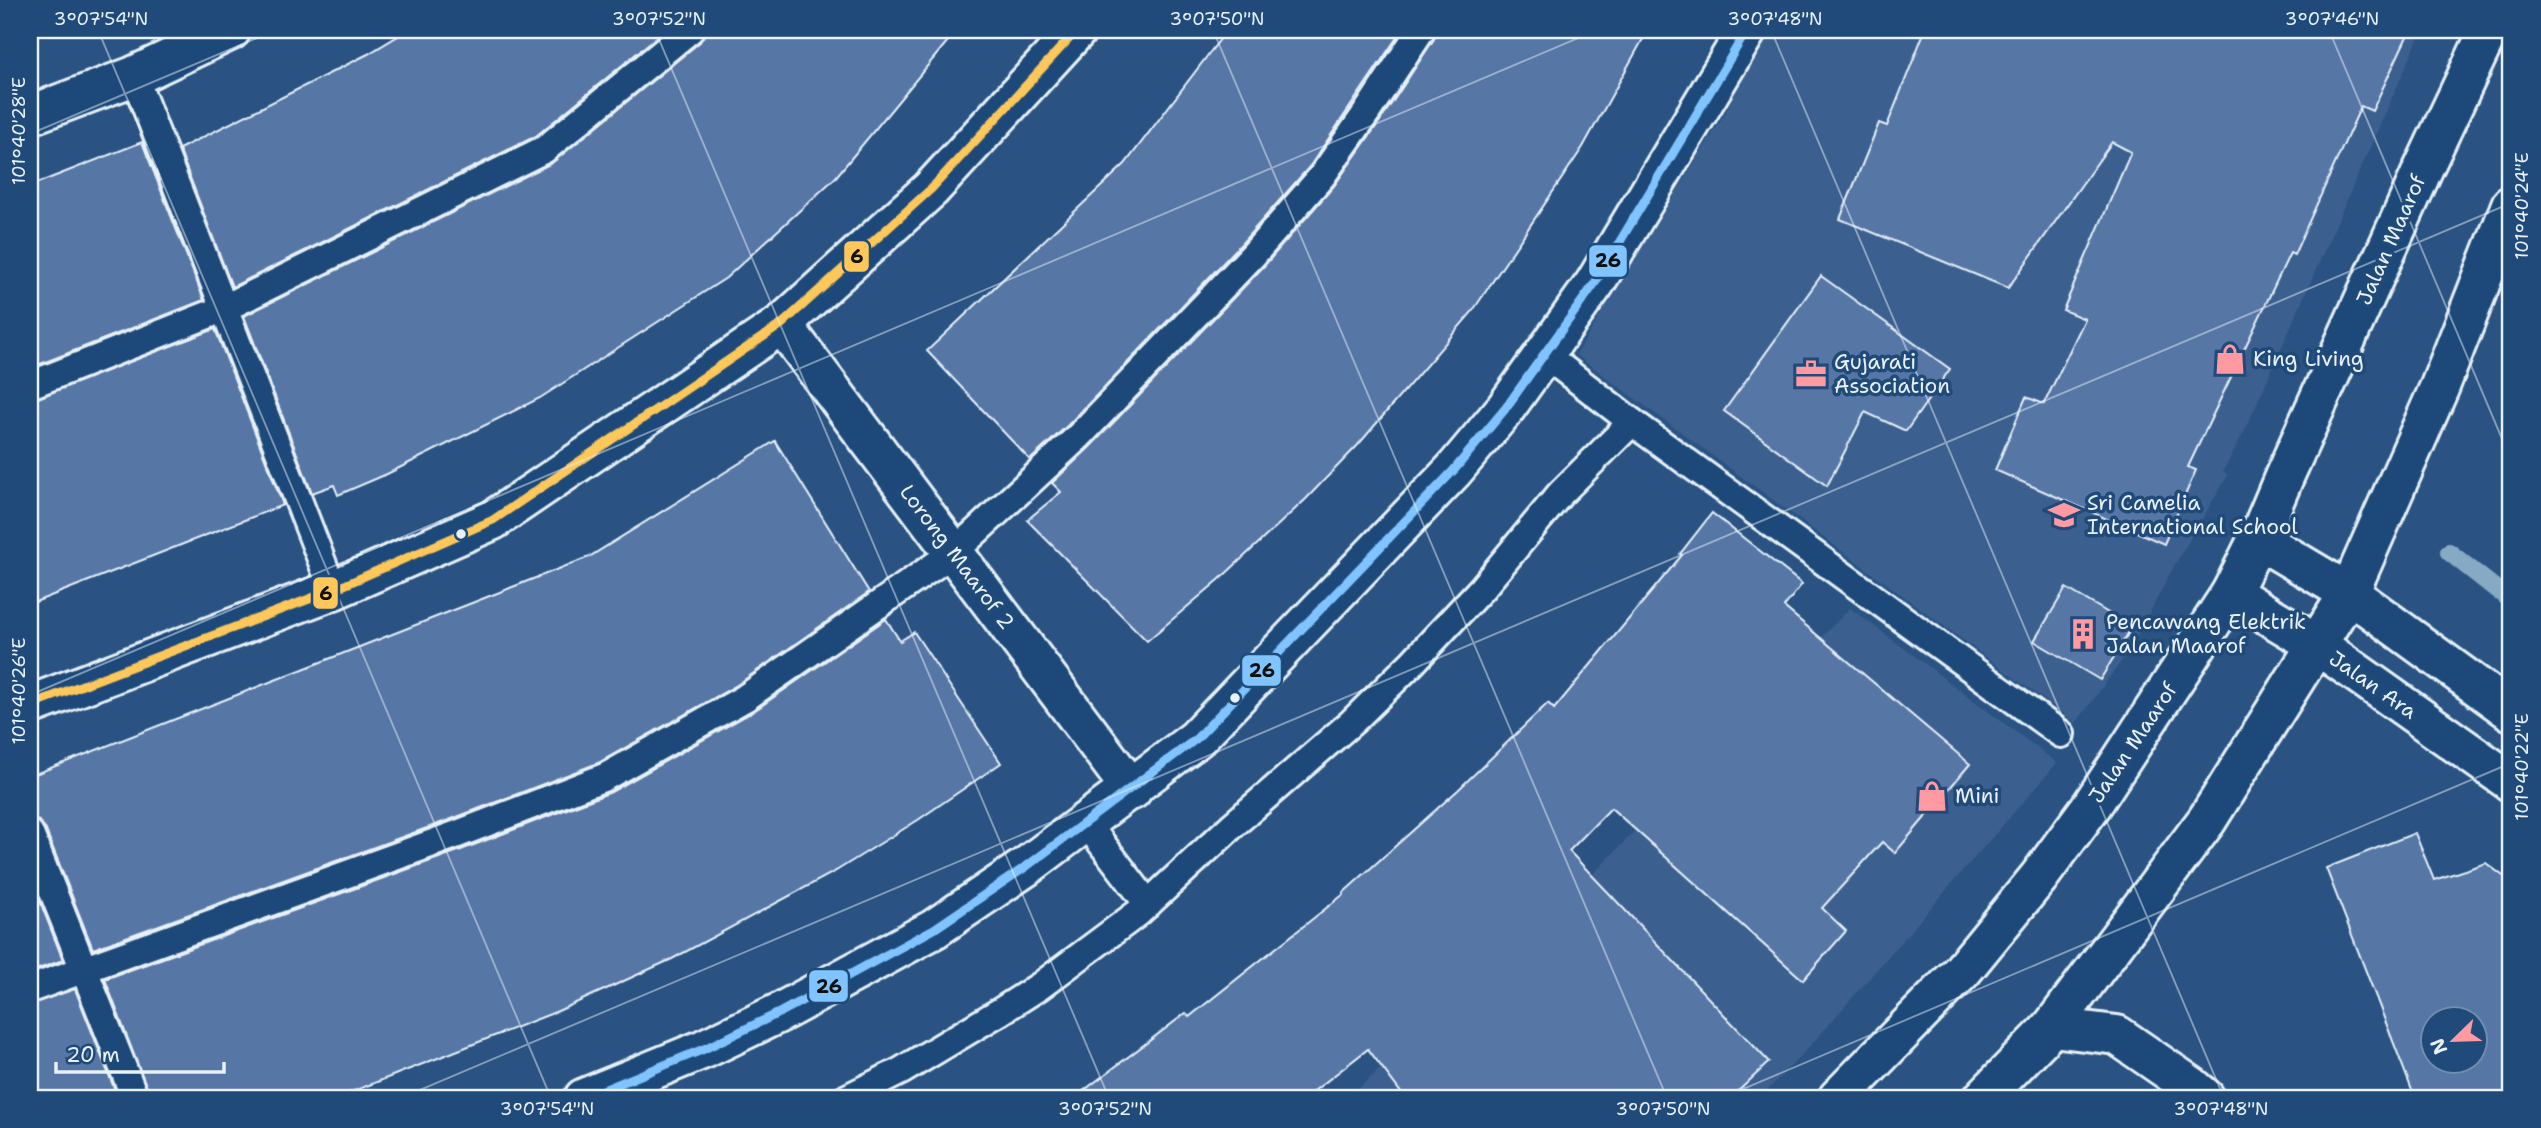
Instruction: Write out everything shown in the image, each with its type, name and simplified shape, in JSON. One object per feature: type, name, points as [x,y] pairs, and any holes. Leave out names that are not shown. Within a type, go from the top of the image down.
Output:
[{"type":"street","points":[[30,116],[134,76],[231,30]]},
{"type":"street","points":[[584,1098],[704,1049],[781,1012],[922,935],[1027,866],[1196,739],[1445,479],[1505,409],[1602,271],[1747,30]]},
{"type":"street","name":"Jalan Maarof","points":[[1838,1098],[1962,971],[2039,877],[2092,805],[2231,593],[2489,30]]},
{"type":"street","points":[[30,705],[333,590],[493,520],[782,324],[931,188],[1069,32]]},
{"type":"street","points":[[1983,1098],[2052,1027],[2207,821],[2349,593],[2440,386],[2511,205]]},
{"type":"street","name":"Lorong Maarof 2","points":[[782,324],[1132,789]]},
{"type":"street","points":[[2258,539],[2349,593],[2511,711]]},
{"type":"street","name":"Jalan Ara","points":[[2231,593],[2316,644],[2511,782]]},
{"type":"street","points":[[2052,1027],[2117,1035],[2205,1098]]},
{"type":"lane","points":[[30,386],[223,309],[545,149],[690,30]]},
{"type":"lane","points":[[30,989],[455,835],[605,777],[745,698],[954,552],[1079,436],[1253,256],[1322,176],[1421,30]]},
{"type":"lane","points":[[134,76],[333,590]]},
{"type":"lane","points":[[1544,354],[1632,422],[2061,734]]},
{"type":"lane","points":[[847,1098],[901,1071],[1001,1012],[1040,986],[1148,904],[1234,824],[1352,722],[1406,670],[1482,588],[1560,494],[1632,422]]},
{"type":"lane","points":[[1086,823],[1148,904]]},
{"type":"lane","points":[[30,834],[135,1098]]},
{"type":"shaded area","points":[[1768,30],[2422,30],[2244,432],[2223,471],[2228,475],[2174,566],[2131,648],[2076,723],[1576,355],[1724,115]]},
{"type":"shaded area","points":[[1850,608],[2057,763],[1810,1046],[1760,1098],[1348,1098],[1580,888]]},
{"type":"building","points":[[408,30],[665,30],[536,136],[232,287],[179,149],[368,54]]},
{"type":"building","points":[[705,30],[957,30],[835,178],[726,278],[540,398],[387,474],[338,495],[334,485],[312,493],[244,316],[552,163],[700,42]]},
{"type":"building","points":[[1227,30],[1402,30],[1310,166],[1241,244],[1068,425],[1030,460],[927,351],[1125,164]]},
{"type":"building","points":[[1437,30],[1648,30],[1583,147],[1472,312],[1358,445],[1306,499],[1220,579],[1147,641],[1027,520],[1061,492],[1052,483],[1264,266],[1334,186],[1380,121],[1434,39]]},
{"type":"building","points":[[1925,30],[2410,30],[2372,111],[2361,106],[2294,255],[2290,253],[2188,467],[2196,470],[2164,544],[1995,470],[2026,397],[2044,404],[2085,319],[2063,310],[2131,152],[2112,142],[2008,288],[1840,219],[1879,123],[1887,126]]},
{"type":"building","points":[[142,142],[204,300],[30,368],[30,186]]},
{"type":"building","points":[[1821,276],[1950,369],[1906,431],[1865,412],[1827,486],[1724,411]]},
{"type":"building","points":[[215,329],[283,505],[30,604],[30,400]]},
{"type":"building","points":[[775,441],[869,592],[737,685],[598,763],[93,949],[45,828],[39,821],[30,819],[30,776],[589,557]]},
{"type":"building","points":[[1712,513],[1802,584],[1784,607],[1970,764],[1895,853],[1882,842],[1822,908],[1846,931],[1803,980],[1611,808],[1569,851],[1769,1062],[1731,1098],[1405,1098],[1368,1049],[1305,1098],[1074,1098],[1186,1013],[1189,1017],[1344,894],[1548,703],[1554,709],[1682,555],[1680,554]]},
{"type":"building","name":"Pencawang Elektrik Jalan Maarof","points":[[2066,588],[2132,627],[2100,680],[2034,641]]},
{"type":"building","points":[[886,619],[900,641],[914,632],[1001,763],[918,820],[836,871],[672,959],[558,1011],[336,1098],[150,1098],[105,979],[461,850],[611,792],[754,711]]},
{"type":"building","points":[[2415,833],[2434,880],[2486,863],[2511,882],[2511,1098],[2415,1098],[2326,868]]},
{"type":"building","points":[[30,876],[63,960],[30,972]]},
{"type":"building","points":[[75,989],[118,1098],[30,1098],[30,1004]]},
{"type":"waterway","points":[[2449,552],[2511,601]]},
{"type":"transit line","name":"6","points":[[30,705],[333,590],[493,520],[782,324],[931,189],[1077,30]]},
{"type":"transit line","name":"26","points":[[584,1098],[704,1049],[781,1012],[934,929],[1027,866],[1196,739],[1454,470],[1505,409],[1595,283],[1747,30]]},
{"type":"place","name":"King Living","points":[[2230,359]]},
{"type":"place","name":"Gujarati Association","points":[[1811,374]]},
{"type":"place","name":"Sri Camelia International School","points":[[2064,515]]},
{"type":"place","name":"Pencawang Elektrik Jalan Maarof","points":[[2083,634]]},
{"type":"place","name":"Mini","points":[[1932,796]]}]
